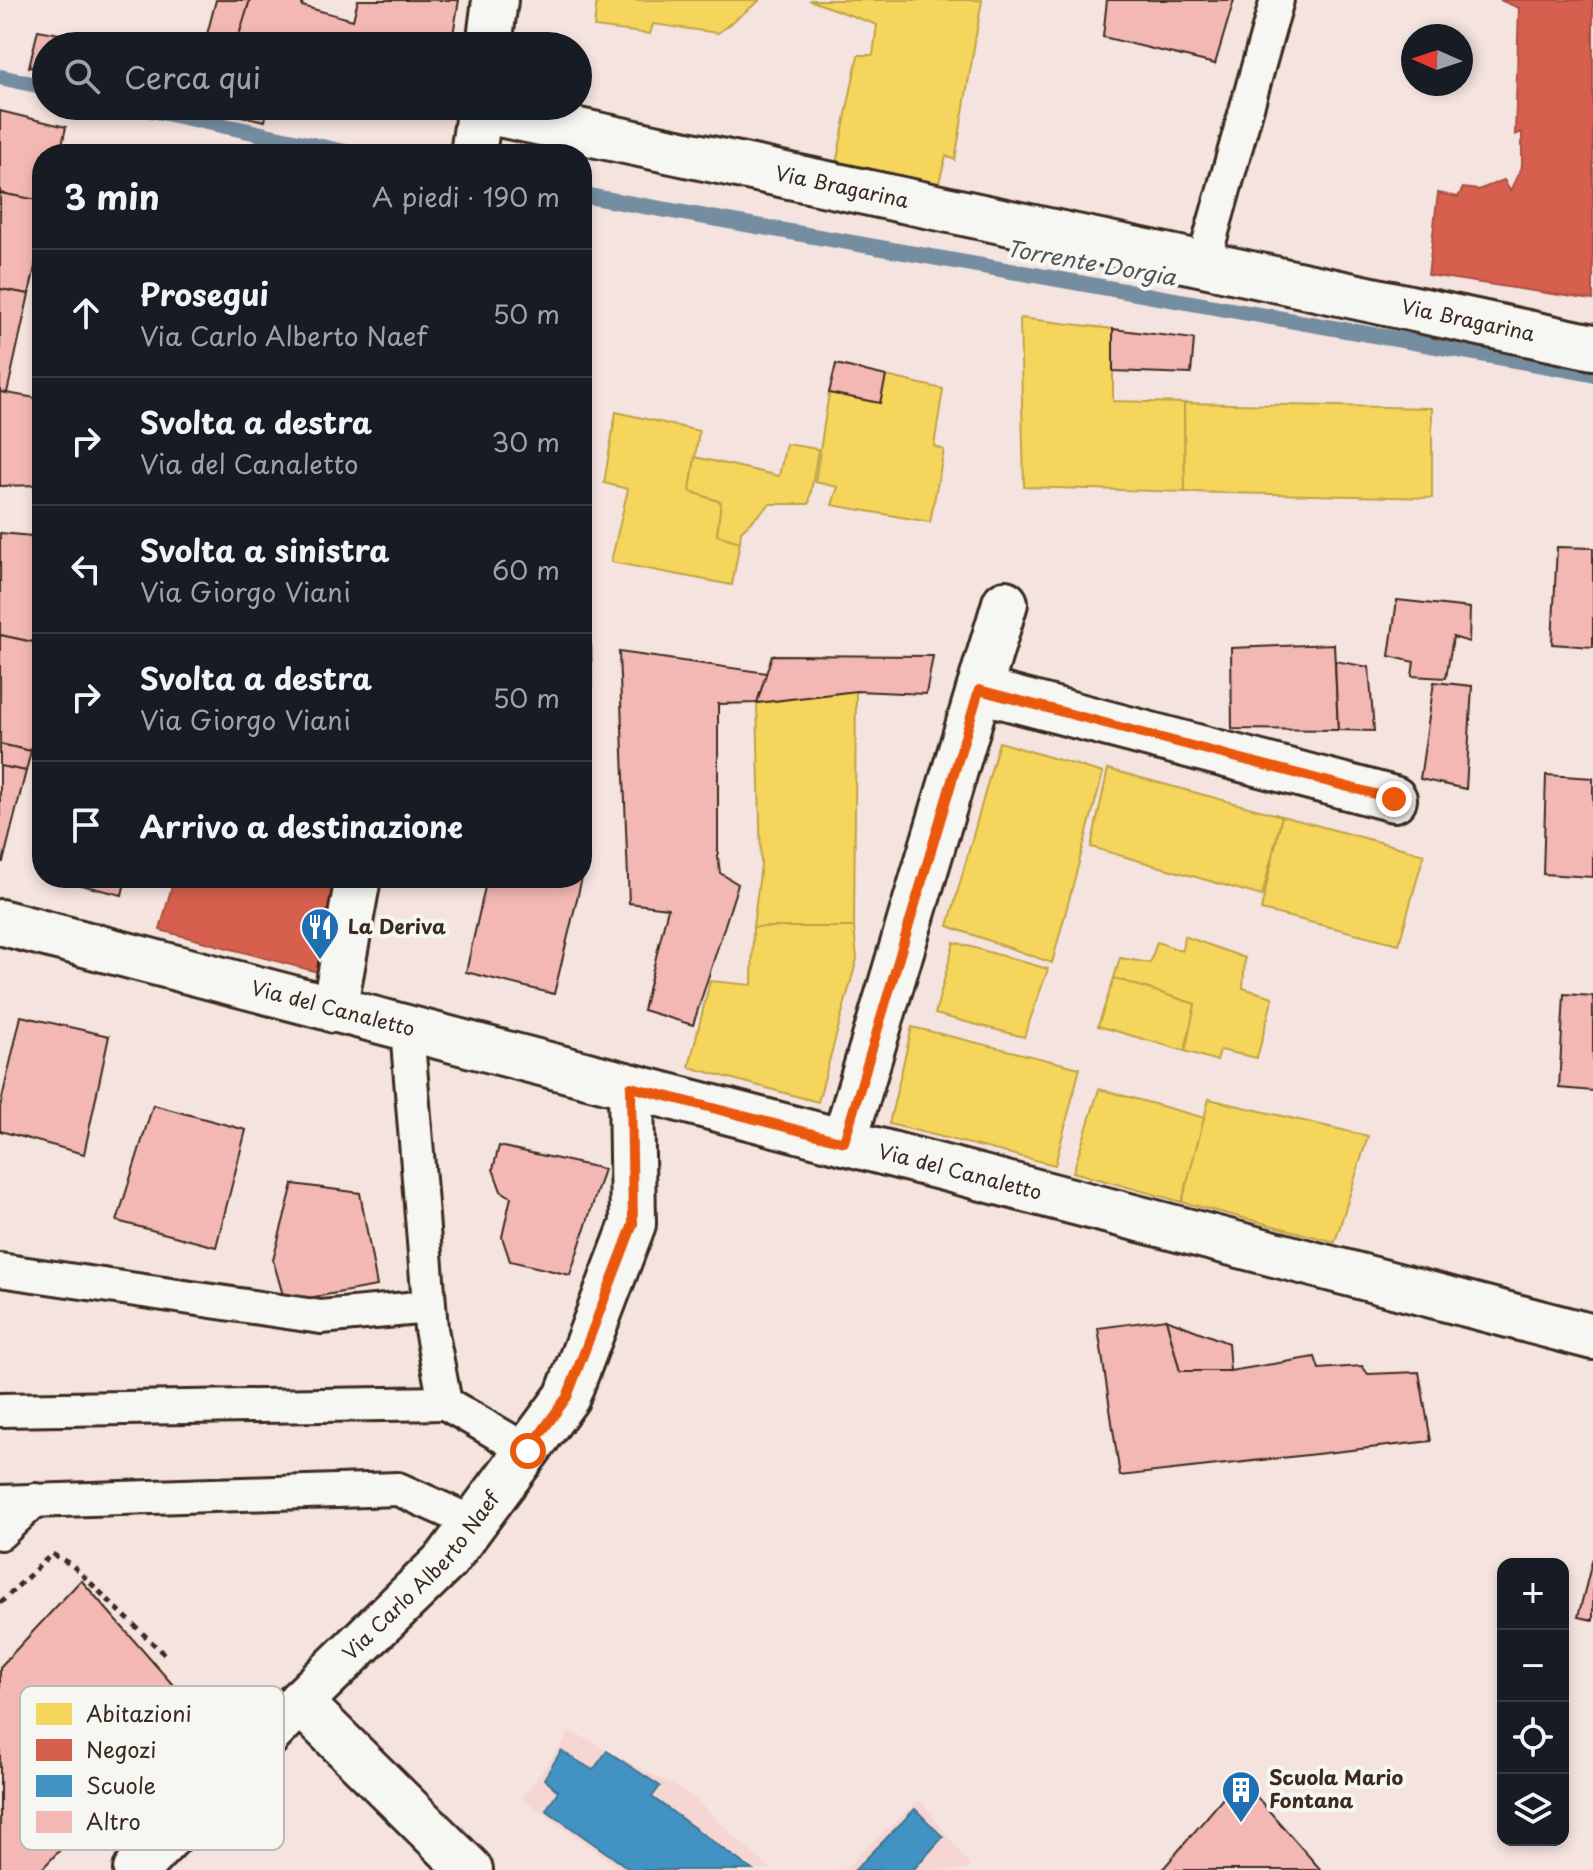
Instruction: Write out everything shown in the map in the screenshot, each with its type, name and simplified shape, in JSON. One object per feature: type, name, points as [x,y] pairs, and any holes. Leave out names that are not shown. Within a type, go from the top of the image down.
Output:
[{"type":"street","points":[[491,32],[495,0]]},
{"type":"street","name":"Via Bragarina","points":[[475,144],[478,120]]},
{"type":"street","name":"Via Bragarina","points":[[536,120],[1593,347]]},
{"type":"street","points":[[844,1142],[1005,603]]},
{"type":"street","points":[[979,690],[1394,799]]},
{"type":"street","points":[[334,1010],[356,888]]},
{"type":"street","name":"Via del Canaletto","points":[[0,922],[1593,1337]]},
{"type":"street","name":"Via Carlo Alberto Naef","points":[[284,1718],[447,1559],[567,1397],[633,1224],[631,1087]]},
{"type":"street","points":[[300,1702],[470,1870]]},
{"type":"street","name":"Via Carlo Alberto Naef","points":[[136,1870],[156,1850]]},
{"type":"lane","points":[[1203,264],[1277,0]]},
{"type":"lane","points":[[407,1029],[429,1307],[445,1403]]},
{"type":"lane","points":[[0,1270],[321,1317],[429,1307]]},
{"type":"lane","points":[[0,1410],[445,1403],[528,1451]]},
{"type":"lane","points":[[0,1502],[398,1489],[474,1523]]},
{"type":"lane","points":[[0,1533],[35,1500]]},
{"type":"path","points":[[0,1603],[52,1554],[72,1565],[165,1655]]},
{"type":"shaded area","points":[[571,1731],[689,1794],[771,1870],[622,1870],[522,1798]]},
{"type":"shaded area","points":[[920,1799],[970,1866],[966,1870],[843,1870]]},
{"type":"building: Abitazioni","points":[[597,0],[759,1],[718,33],[653,24],[650,34],[594,27]]},
{"type":"building: Abitazioni","points":[[809,0],[982,0],[955,160],[946,156],[937,190],[835,169],[858,55],[873,55],[877,25]]},
{"type":"building: Abitazioni","points":[[1020,318],[1113,329],[1113,401],[1184,403],[1185,492],[1024,487]]},
{"type":"building: Abitazioni","points":[[886,376],[943,389],[934,446],[944,450],[930,522],[832,505],[838,487],[815,482],[829,393],[880,403]]},
{"type":"building: Abitazioni","points":[[1184,403],[1432,408],[1432,498],[1185,492]]},
{"type":"building: Abitazioni","points":[[616,412],[699,431],[690,491],[721,502],[717,535],[740,542],[732,585],[611,562],[628,489],[604,483]]},
{"type":"building: Abitazioni","points":[[786,444],[818,449],[809,504],[770,504],[741,531],[740,542],[717,535],[721,502],[690,491],[695,457],[779,476]]},
{"type":"building: Abitazioni","points":[[856,691],[854,927],[753,927],[761,865],[757,703]]},
{"type":"building: Abitazioni","points":[[999,742],[1103,773],[1052,963],[948,926]]},
{"type":"building: Abitazioni","points":[[1108,769],[1282,816],[1262,896],[1091,847]]},
{"type":"building: Abitazioni","points":[[1282,816],[1424,854],[1399,944],[1261,910]]},
{"type":"building: Abitazioni","points":[[753,927],[854,927],[857,959],[818,1102],[689,1067],[710,981],[752,985]]},
{"type":"building: Abitazioni","points":[[1184,936],[1245,958],[1243,988],[1273,997],[1257,1058],[1220,1050],[1217,1061],[1185,1051],[1195,1004],[1114,978],[1120,958],[1150,963],[1157,942],[1182,951]]},
{"type":"building: Abitazioni","points":[[954,942],[1048,969],[1024,1037],[935,1014]]},
{"type":"building: Abitazioni","points":[[1114,978],[1195,1004],[1185,1051],[1098,1026]]},
{"type":"building: Abitazioni","points":[[912,1027],[1080,1068],[1055,1165],[889,1124]]},
{"type":"building: Abitazioni","points":[[1099,1089],[1205,1118],[1182,1202],[1073,1172]]},
{"type":"building: Abitazioni","points":[[1209,1099],[1368,1136],[1335,1242],[1182,1202]]},
{"type":"building: Negozi","points":[[1500,0],[1593,0],[1593,300],[1428,275],[1438,193],[1458,197],[1463,188],[1478,190],[1504,180],[1510,191],[1522,166],[1522,132],[1515,135],[1519,8]]},
{"type":"building: Negozi","points":[[171,888],[346,888],[325,974],[160,930]]},
{"type":"building: Scuole","points":[[561,1751],[593,1770],[607,1751],[660,1786],[652,1797],[752,1870],[631,1870],[546,1810],[558,1791],[544,1779]]},
{"type":"building: Scuole","points":[[915,1809],[943,1837],[913,1870],[855,1870]]},
{"type":"building: Altro","points":[[216,0],[250,0],[240,32],[208,32]]},
{"type":"building: Altro","points":[[250,0],[303,0],[302,6],[353,20],[358,0],[459,0],[453,32],[240,32]]},
{"type":"building: Altro","points":[[1107,0],[1234,0],[1215,64],[1103,37]]},
{"type":"building: Altro","points":[[0,111],[66,127],[62,144],[32,144],[32,199],[0,193]]},
{"type":"building: Altro","points":[[0,193],[32,199],[32,280],[29,294],[0,289]]},
{"type":"building: Altro","points":[[0,289],[29,294],[7,393],[0,392]]},
{"type":"building: Altro","points":[[1113,329],[1194,339],[1191,374],[1113,371]]},
{"type":"building: Altro","points":[[836,364],[886,376],[880,403],[829,393]]},
{"type":"building: Altro","points":[[0,392],[32,397],[32,485],[0,486]]},
{"type":"building: Altro","points":[[0,533],[32,536],[32,642],[0,635]]},
{"type":"building: Altro","points":[[1557,547],[1593,548],[1593,647],[1552,644]]},
{"type":"building: Altro","points":[[1397,600],[1470,608],[1469,642],[1453,637],[1446,678],[1412,676],[1414,662],[1389,656]]},
{"type":"building: Altro","points":[[0,635],[32,642],[32,747],[31,751],[0,744]]},
{"type":"building: Altro","points":[[1334,644],[1338,730],[1232,729],[1231,648]]},
{"type":"building: Altro","points":[[619,652],[767,673],[757,703],[718,704],[718,857],[720,873],[738,884],[693,1025],[643,1010],[668,908],[629,903]]},
{"type":"building: Altro","points":[[772,655],[933,656],[926,694],[856,691],[757,703]]},
{"type":"building: Altro","points":[[1335,661],[1369,667],[1374,731],[1338,730]]},
{"type":"building: Altro","points":[[1434,682],[1472,686],[1466,789],[1420,779]]},
{"type":"building: Altro","points":[[0,744],[31,751],[26,771],[0,766]]},
{"type":"building: Altro","points":[[0,766],[26,771],[3,862],[0,862]]},
{"type":"building: Altro","points":[[1546,775],[1593,778],[1593,877],[1543,874]]},
{"type":"building: Altro","points":[[93,888],[124,888],[122,895]]},
{"type":"building: Altro","points":[[485,888],[580,888],[554,994],[466,972]]},
{"type":"building: Altro","points":[[1564,994],[1593,996],[1593,1091],[1559,1088]]},
{"type":"building: Altro","points":[[21,1016],[109,1036],[84,1154],[0,1131],[0,1107]]},
{"type":"building: Altro","points":[[153,1105],[246,1130],[216,1247],[117,1221]]},
{"type":"building: Altro","points":[[499,1146],[604,1169],[570,1275],[510,1261],[502,1237],[511,1197],[501,1191],[493,1169]]},
{"type":"building: Altro","points":[[293,1184],[360,1193],[377,1286],[285,1302],[273,1260]]},
{"type":"building: Altro","points":[[1166,1319],[1180,1371],[1230,1371],[1315,1357],[1319,1369],[1362,1366],[1368,1374],[1419,1372],[1431,1441],[1120,1476],[1098,1328]]},
{"type":"building: Altro","points":[[1166,1319],[1228,1343],[1230,1371],[1180,1371]]},
{"type":"building: Altro","points":[[1593,1558],[1593,1620],[1578,1617]]},
{"type":"building: Altro","points":[[81,1580],[174,1686],[20,1686],[20,1850],[60,1850],[41,1870],[0,1870],[0,1667]]},
{"type":"building: Altro","name":"Scuola Mario Fontana","points":[[1240,1778],[1321,1870],[1162,1870]]},
{"type":"waterway","name":"Torrente Dorgia","points":[[0,77],[32,84]]},
{"type":"waterway","name":"Torrente Dorgia","points":[[197,120],[308,144]]},
{"type":"waterway","name":"Torrente Dorgia","points":[[592,197],[1593,374]]},
{"type":"place","name":"La Deriva","points":[[320,961]]},
{"type":"place","name":"Scuola Mario Fontana","points":[[1241,1824]]},
{"type":"route","points":[[528,1451],[567,1397],[633,1224],[631,1087],[844,1142],[979,690],[1394,799]]}]
